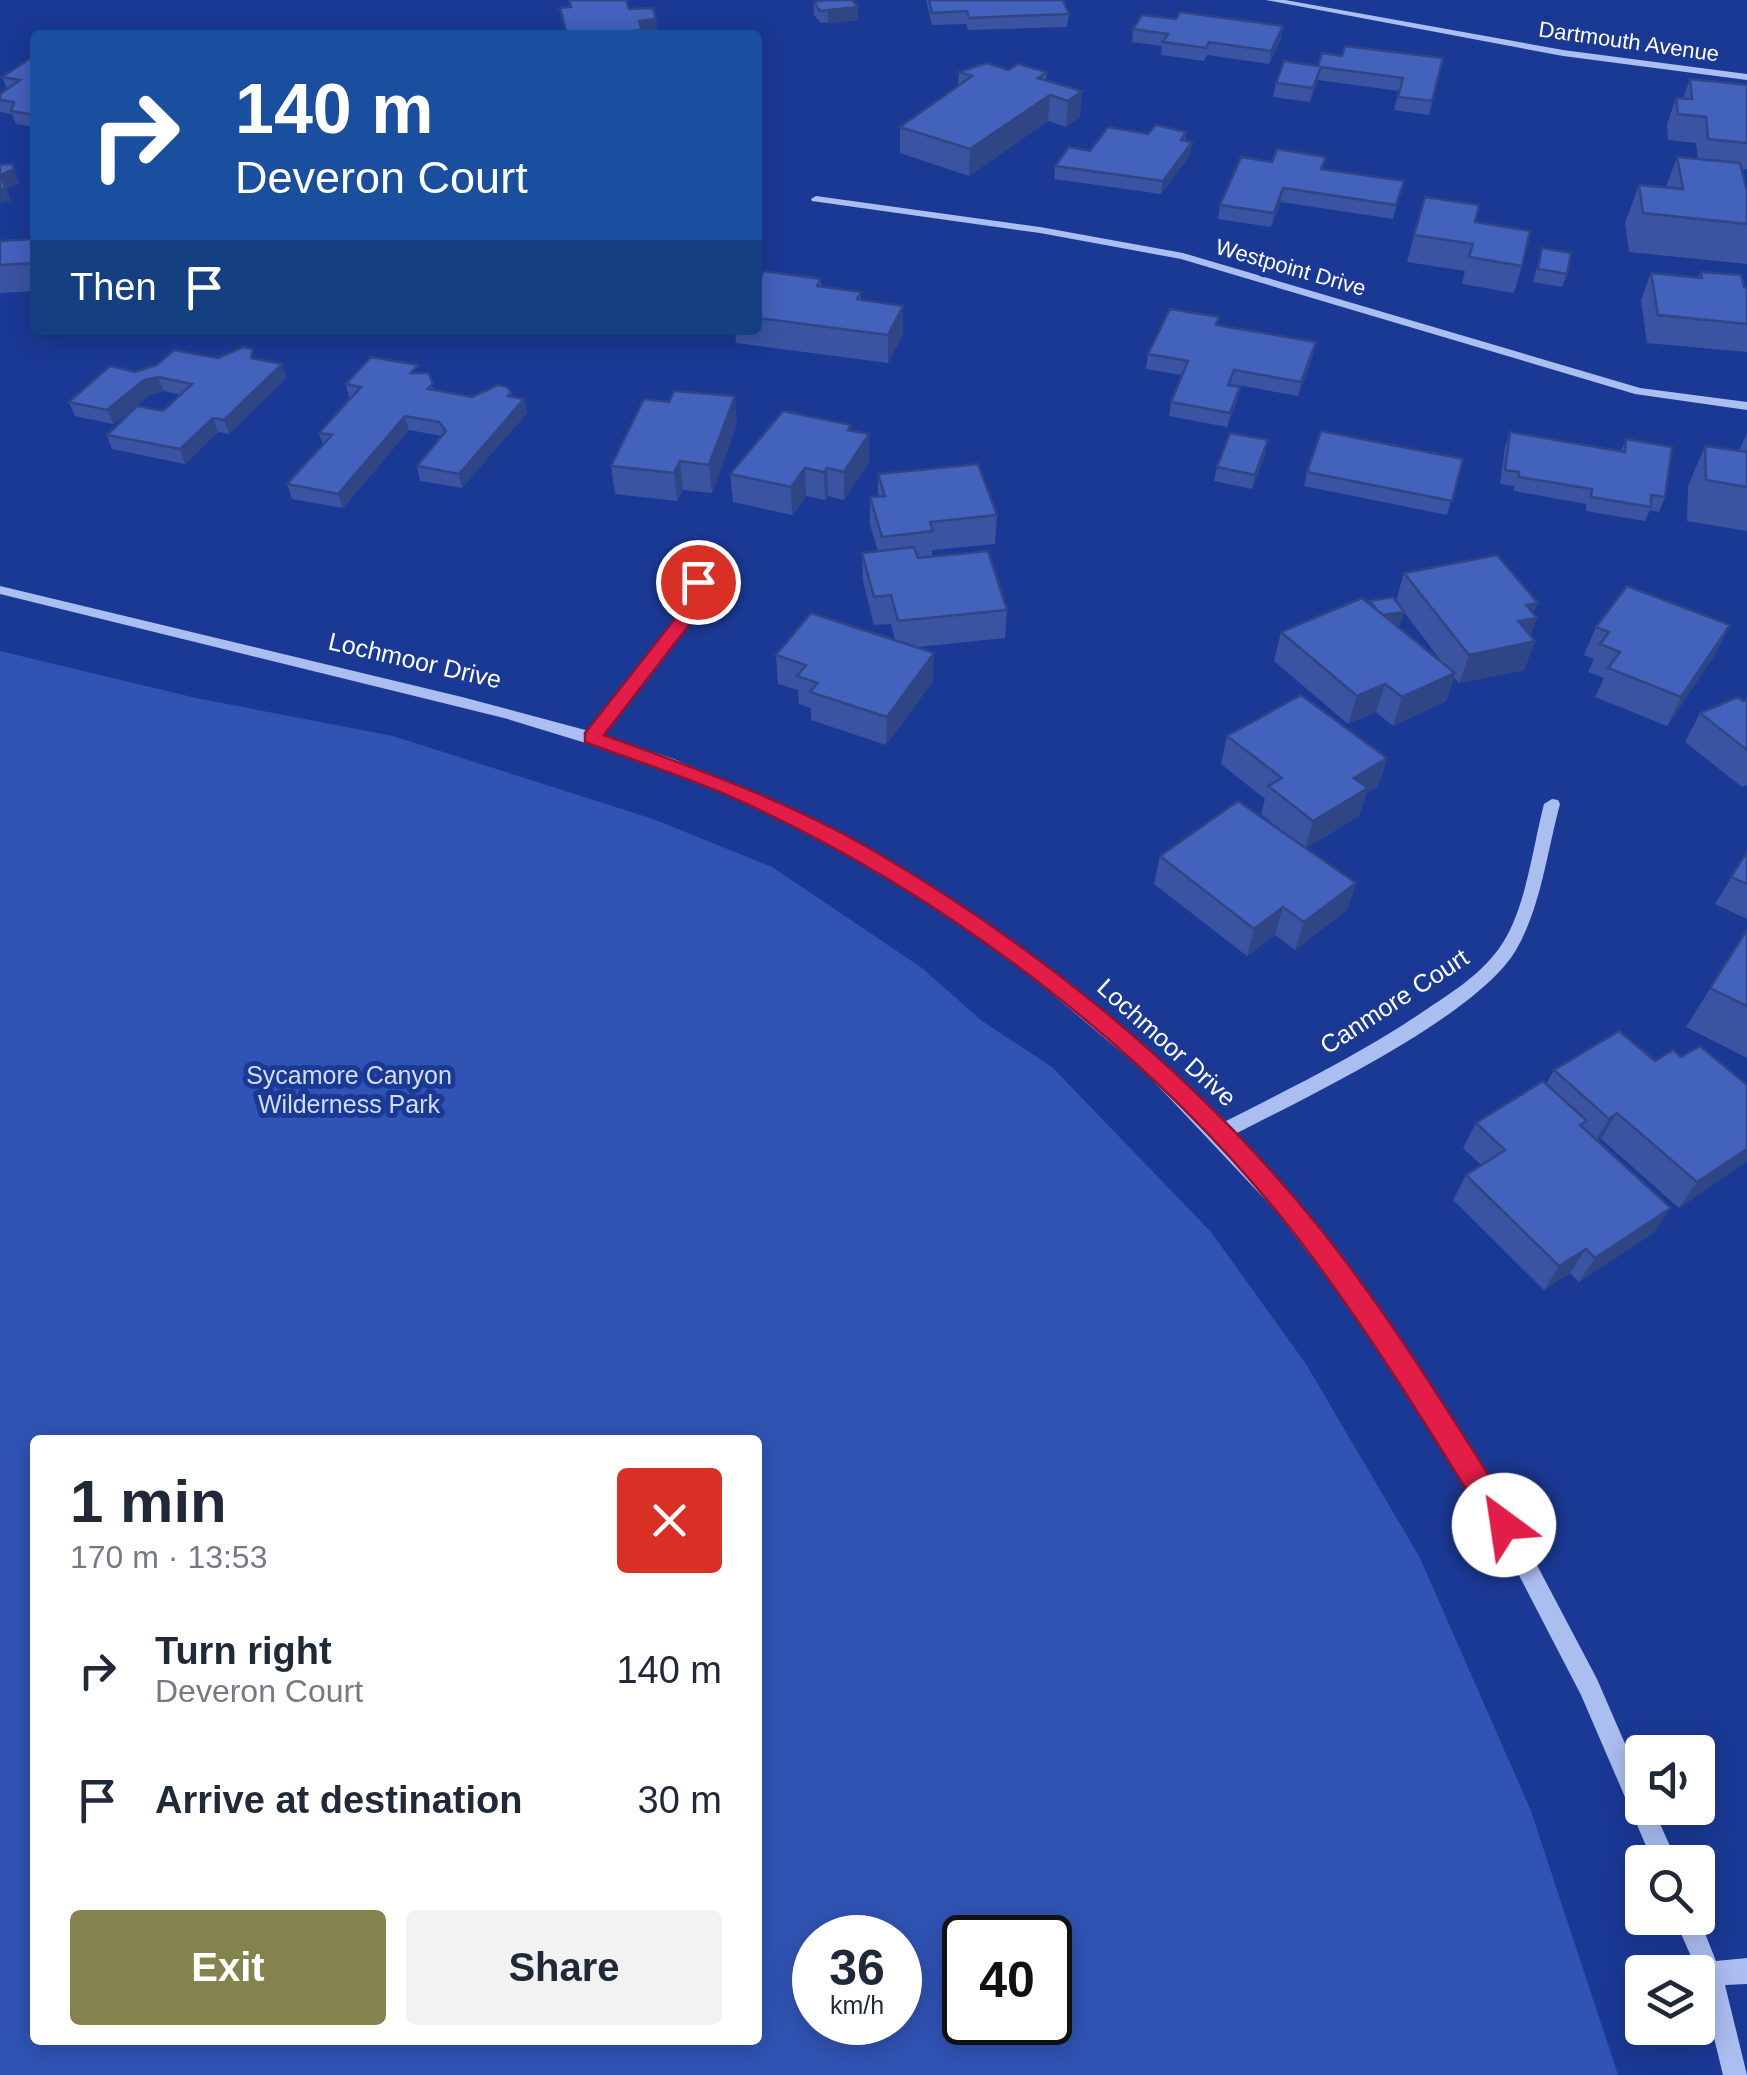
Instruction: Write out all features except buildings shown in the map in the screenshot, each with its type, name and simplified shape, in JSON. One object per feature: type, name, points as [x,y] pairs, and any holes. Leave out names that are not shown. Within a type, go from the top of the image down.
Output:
[{"type":"street","name":"Dartmouth Avenue","points":[[1270,0],[1563,53],[1747,77]]},
{"type":"street","name":"Westpoint Drive","points":[[816,200],[1040,230],[1183,256],[1639,391],[1747,406]]},
{"type":"street","points":[[592,738],[690,612],[698,582]]},
{"type":"street","name":"Lochmoor Drive","points":[[0,590],[523,716],[669,763],[860,852],[926,893],[1076,1000],[1221,1132],[1305,1228],[1446,1426],[1504,1525],[1581,1671],[1658,1845]]},
{"type":"street","name":"Canmore Court","points":[[1221,1132],[1406,1028],[1462,992],[1506,953],[1552,804]]},
{"type":"street","points":[[1715,1974],[1747,1972]]},
{"type":"street","points":[[1715,1996],[1736,2075]]},
{"type":"green space","name":"Sycamore Canyon Wilderness Park","points":[[0,651],[196,698],[393,736],[653,819],[772,867],[922,968],[982,1021],[1052,1067],[1211,1232],[1306,1364],[1420,1558],[1531,1811],[1618,2075],[0,2075]]},
{"type":"route","points":[[698,582],[690,612],[592,738],[669,763],[733,790],[860,852],[976,927],[1076,1000],[1221,1132],[1305,1228],[1446,1426],[1504,1525]]}]
